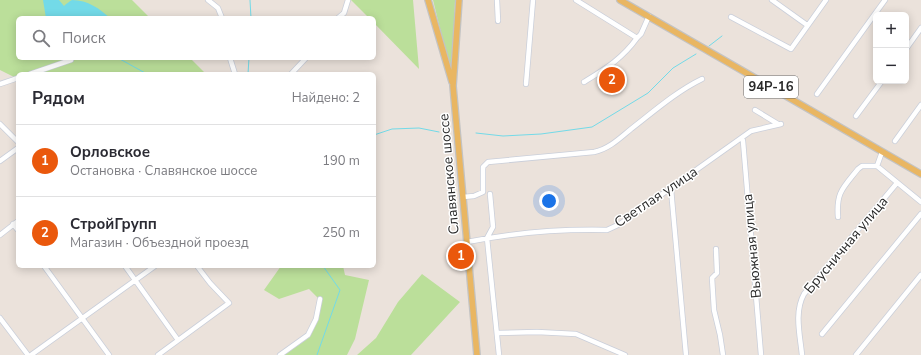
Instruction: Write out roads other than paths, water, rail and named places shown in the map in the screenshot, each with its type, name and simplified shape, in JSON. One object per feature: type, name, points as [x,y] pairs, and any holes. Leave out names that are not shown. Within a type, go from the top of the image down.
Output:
[{"type":"main road","name":"Славянское шоссе","points":[[428,0],[453,86]]},
{"type":"main road","name":"Славянское шоссе","points":[[460,0],[453,86],[477,355]]},
{"type":"main road","name":"94Р-16","points":[[620,0],[921,174]]},
{"type":"street","points":[[208,0],[218,8],[221,16]]},
{"type":"street","points":[[340,16],[344,13],[348,0]]},
{"type":"street","points":[[497,0],[498,21]]},
{"type":"street","points":[[526,84],[533,0]]},
{"type":"street","points":[[576,0],[637,38]]},
{"type":"street","points":[[772,0],[807,25]]},
{"type":"street","points":[[731,17],[791,49],[826,0]]},
{"type":"street","points":[[817,94],[885,0]]},
{"type":"street","points":[[584,82],[617,61],[628,51],[641,34],[649,16]]},
{"type":"street","points":[[907,48],[921,28]]},
{"type":"street","points":[[36,72],[71,60]]},
{"type":"street","points":[[231,60],[234,72]]},
{"type":"street","points":[[293,72],[304,60]]},
{"type":"street","points":[[0,84],[16,79]]},
{"type":"street","points":[[463,197],[474,196],[483,192],[483,166],[488,162],[600,151],[607,148],[694,83],[702,79]]},
{"type":"street","points":[[856,116],[880,84]]},
{"type":"street","points":[[895,141],[921,105]]},
{"type":"street","name":"Светлая улица","points":[[467,242],[487,238],[531,234],[607,230],[620,224],[671,189],[751,131],[779,124],[755,110]]},
{"type":"street","points":[[0,124],[16,140]]},
{"type":"street","name":"Вьюжная улица","points":[[742,138],[761,355]]},
{"type":"street","points":[[0,161],[16,149]]},
{"type":"street","points":[[878,166],[882,152]]},
{"type":"street","points":[[838,217],[837,203],[839,194],[862,166],[878,166],[921,202]]},
{"type":"street","name":"Брусничная улица","points":[[802,355],[798,309],[804,294],[897,182]]},
{"type":"street","points":[[671,189],[686,355]]},
{"type":"street","points":[[490,194],[493,227],[487,238],[499,355]]},
{"type":"street","points":[[822,334],[921,214]]},
{"type":"street","points":[[0,235],[14,224],[16,227]]},
{"type":"street","points":[[716,249],[717,274],[712,278],[712,286],[714,310],[723,355]]},
{"type":"street","points":[[45,268],[109,355]]},
{"type":"street","points":[[126,268],[178,340]]},
{"type":"street","points":[[0,318],[29,355],[152,268]]},
{"type":"street","points":[[158,355],[229,303],[199,268]]},
{"type":"street","points":[[856,355],[921,276]]},
{"type":"street","points":[[280,355],[308,335],[316,319],[320,299]]},
{"type":"street","points":[[496,333],[536,332],[576,334],[625,355]]},
{"type":"water","points":[[43,0],[59,0],[64,6],[72,0],[78,0],[98,8],[108,16],[46,16]]},
{"type":"waterway","points":[[250,0],[251,16]]},
{"type":"waterway","points":[[709,46],[722,36]]},
{"type":"waterway","points":[[476,133],[503,136],[541,134],[592,127],[648,93],[673,68],[696,54]]},
{"type":"waterway","points":[[122,60],[143,72]]},
{"type":"waterway","points":[[248,72],[249,60]]},
{"type":"waterway","points":[[376,134],[392,129],[419,128],[439,132]]},
{"type":"waterway","points":[[317,355],[340,290],[324,268]]},
{"type":"place","name":"СтройГрупп","points":[[612,80]]},
{"type":"place","name":"Орловское","points":[[461,256]]}]
